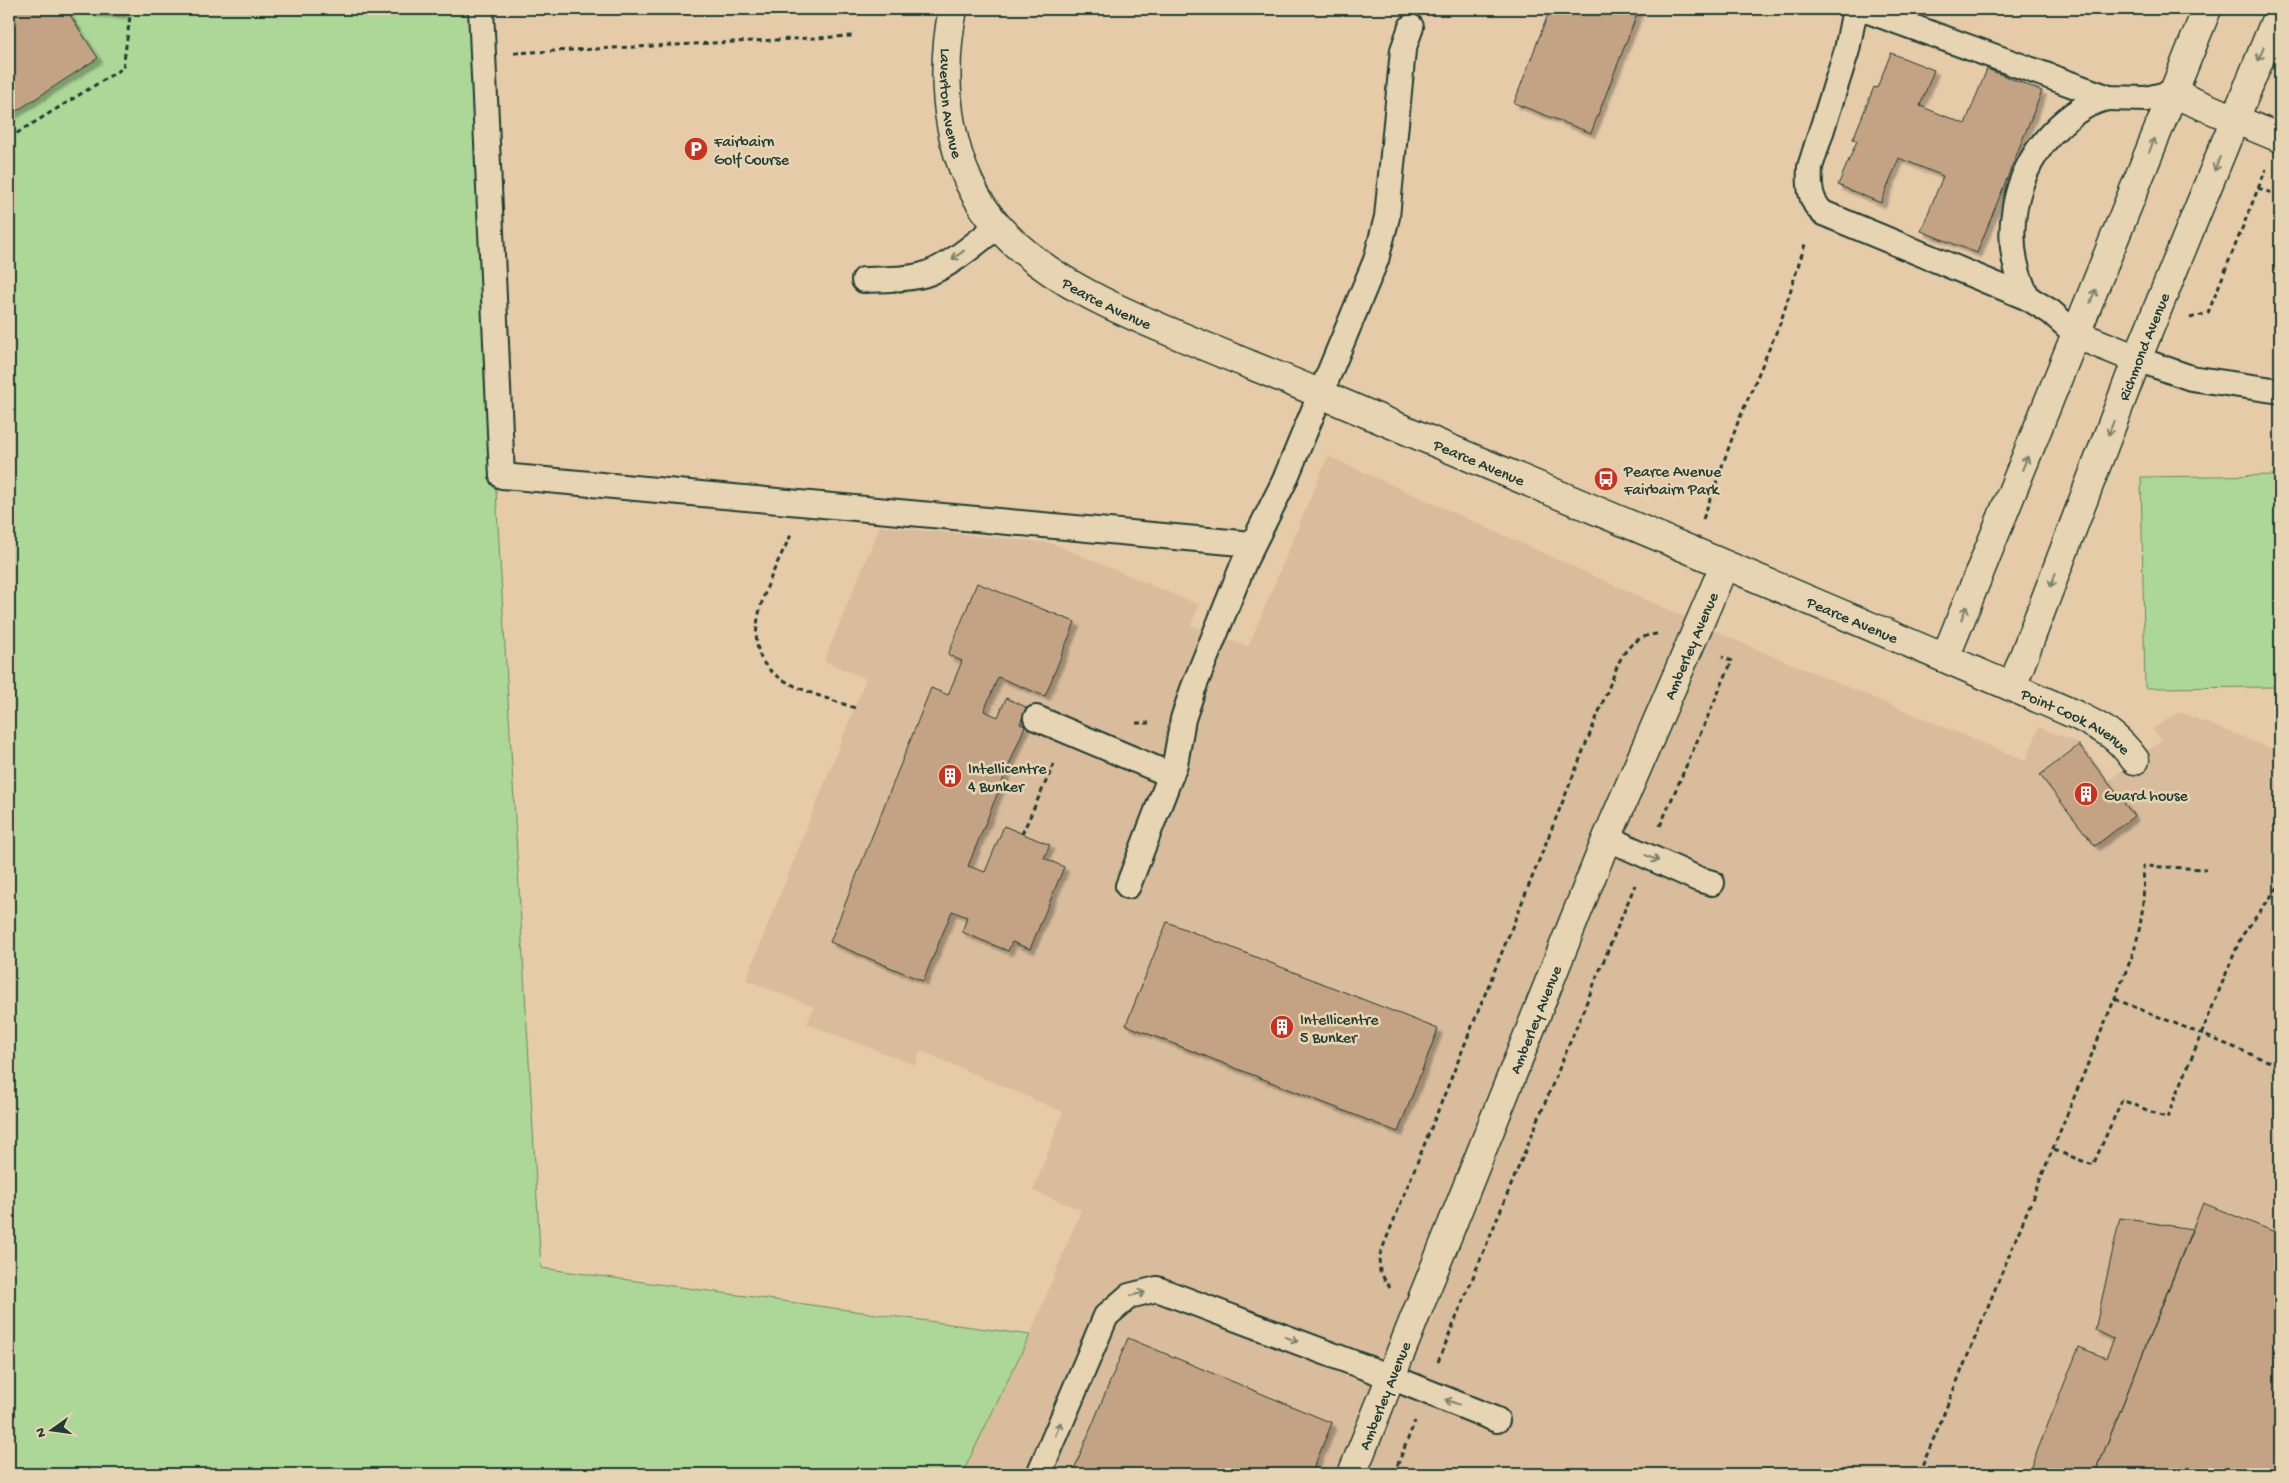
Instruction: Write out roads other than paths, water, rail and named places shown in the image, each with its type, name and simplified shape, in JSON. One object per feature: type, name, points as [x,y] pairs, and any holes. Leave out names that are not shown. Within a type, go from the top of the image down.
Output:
[{"type":"street","name":"Laverton Avenue","points":[[953,9],[947,50],[948,104],[958,156],[975,193]]},
{"type":"street","points":[[1945,658],[2207,9]]},
{"type":"street","name":"Richmond Avenue","points":[[2012,687],[2137,360],[2280,9]]},
{"type":"street","points":[[2172,93],[2280,138]]},
{"type":"street","name":"Pearce Avenue","points":[[975,193],[998,226],[1015,243],[1044,266],[1102,301],[1148,323],[2012,687]]},
{"type":"street","points":[[2077,335],[2137,360]]},
{"type":"street","name":"Amberley Avenue","points":[[1352,1474],[1608,838],[1724,566]]},
{"type":"street","name":"Point Cook Avenue","points":[[2012,687],[2105,730],[2119,739],[2135,760]]},
{"type":"lane","points":[[481,9],[502,476],[1252,544]]},
{"type":"lane","points":[[1855,9],[1847,50],[1810,167],[1810,184],[1816,206],[1823,213],[2028,298],[2051,312],[2077,335]]},
{"type":"lane","points":[[1863,9],[2109,98],[2146,99],[2172,93]]},
{"type":"lane","points":[[1128,886],[1171,775],[1178,753],[1185,711],[1252,544],[1284,482],[1369,280],[1381,244],[1389,198],[1403,50],[1411,27]]},
{"type":"lane","points":[[2028,298],[2018,270],[2014,240],[2014,212],[2020,185],[2035,153],[2055,130],[2083,108],[2109,98]]},
{"type":"lane","points":[[864,280],[914,277],[932,272],[998,226]]},
{"type":"lane","points":[[2137,360],[2191,378],[2280,391]]},
{"type":"lane","points":[[1036,718],[1171,775]]},
{"type":"lane","points":[[1608,838],[1698,879],[1712,883]]},
{"type":"lane","points":[[1039,1474],[1106,1316],[1129,1296],[1157,1289],[1391,1377],[1497,1420]]},
{"type":"place","name":"Fairbairn Golf Course","points":[[696,149]]},
{"type":"place","name":"Pearce Avenue Fairbairn Park","points":[[1606,479]]},
{"type":"place","name":"Intellicentre 4 Bunker","points":[[950,776]]},
{"type":"place","name":"Guard house","points":[[2086,794]]},
{"type":"place","name":"Intellicentre 5 Bunker","points":[[1282,1027]]}]
